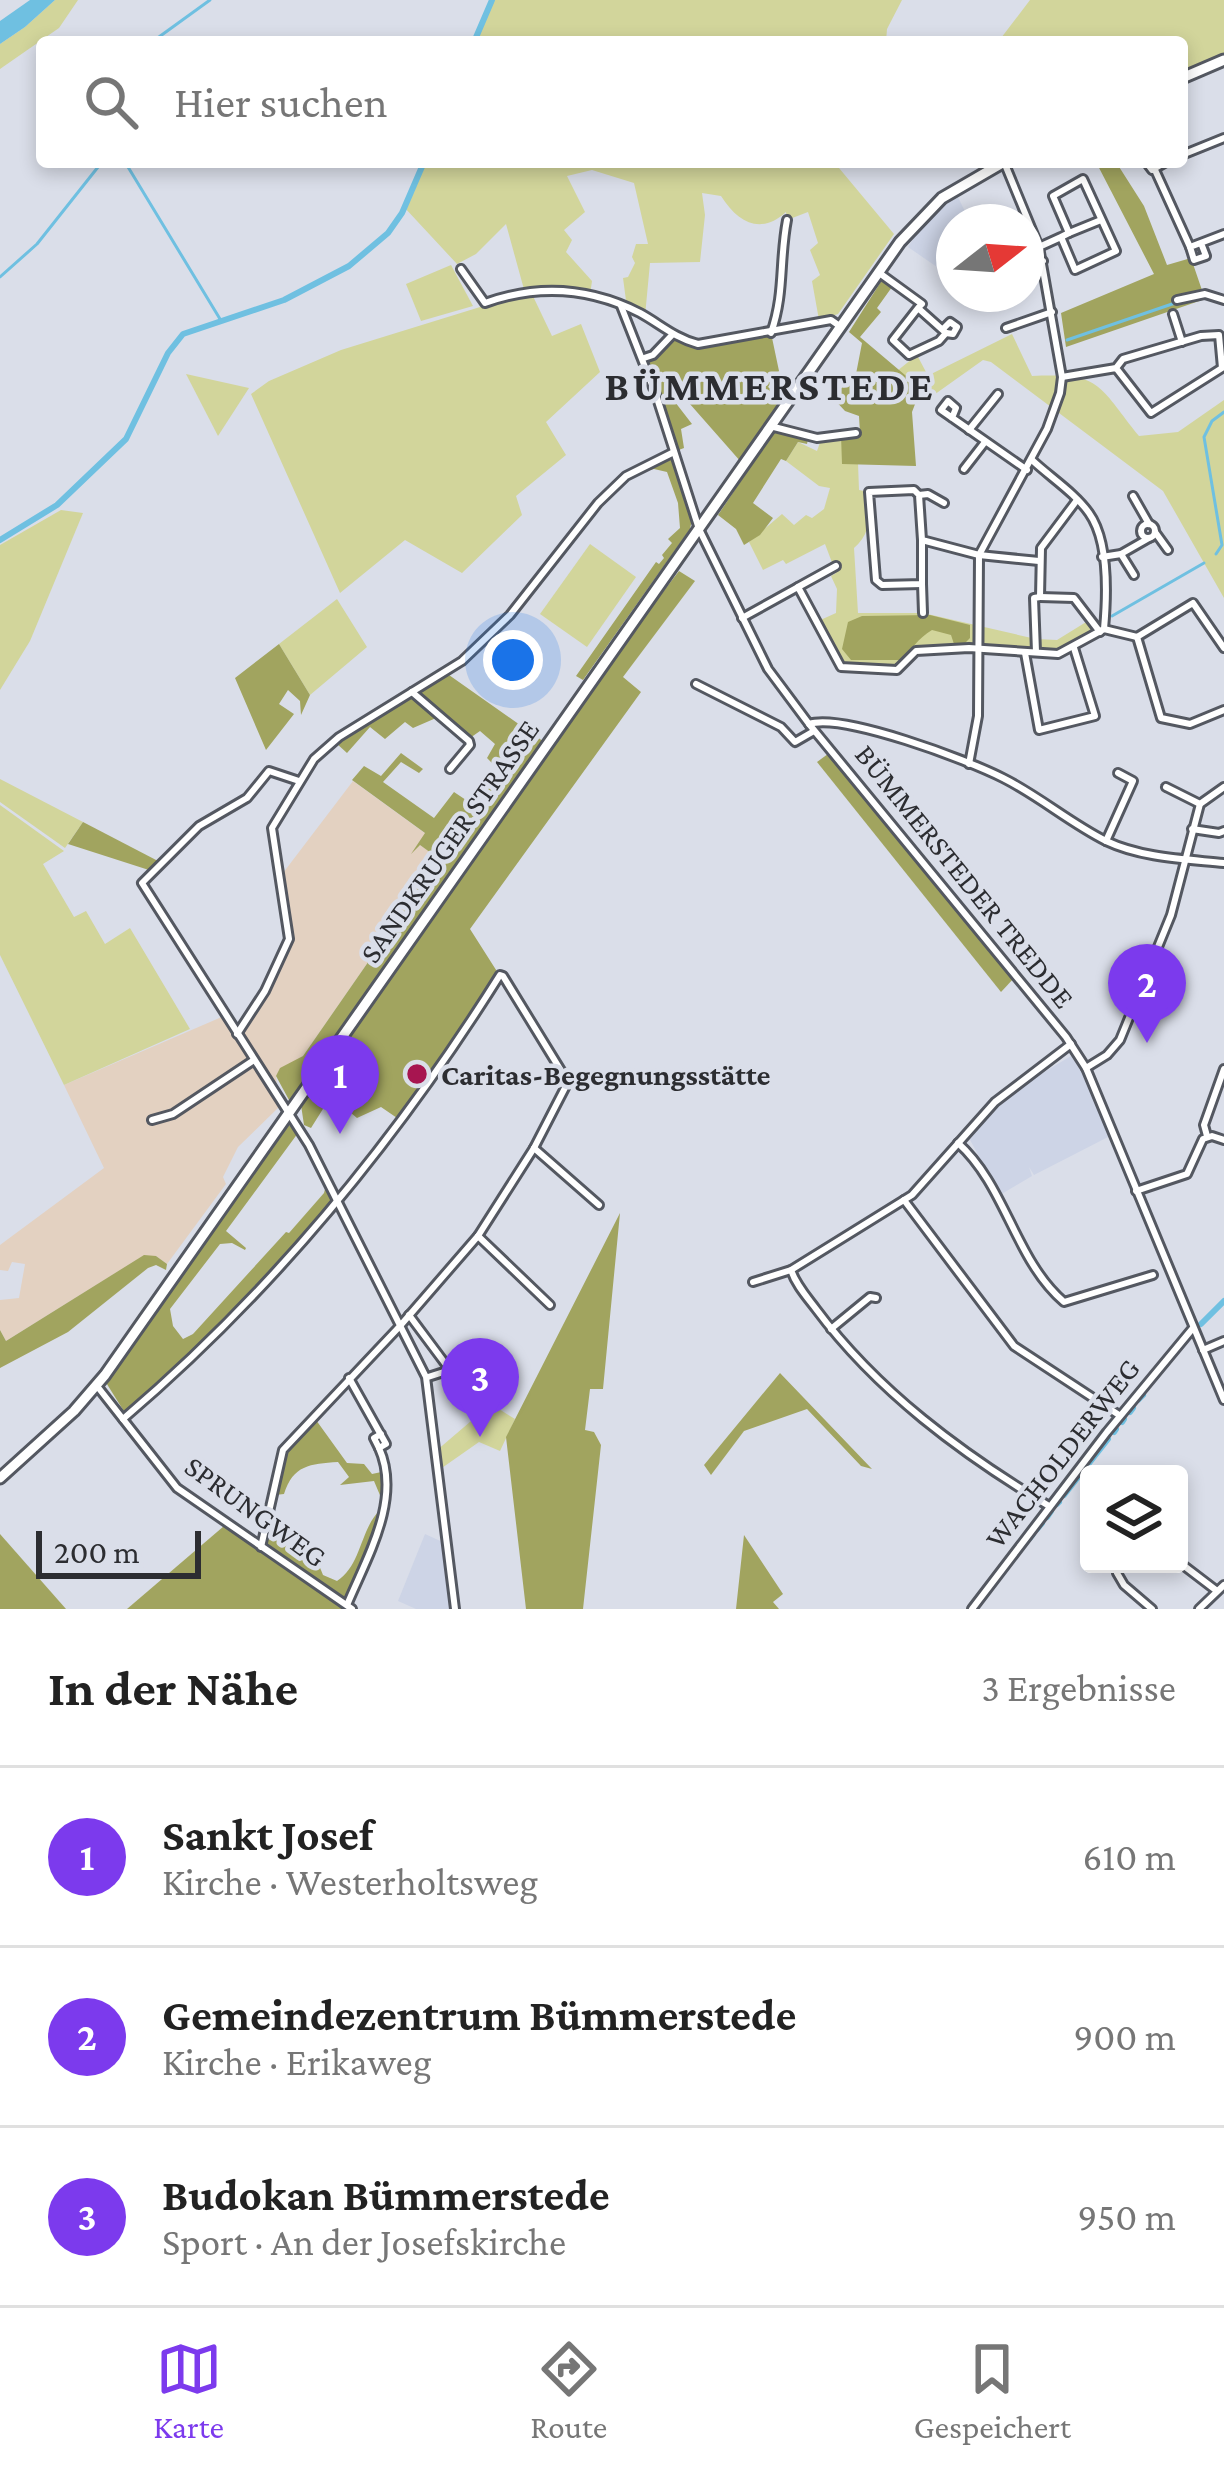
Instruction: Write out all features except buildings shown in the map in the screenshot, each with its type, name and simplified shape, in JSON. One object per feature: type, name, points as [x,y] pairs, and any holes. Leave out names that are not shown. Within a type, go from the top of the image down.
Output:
[{"type":"street","points":[[1188,75],[1224,60]]},
{"type":"street","points":[[1188,153],[1224,138]]},
{"type":"street","name":"SANDKRUGER STRASSE","points":[[0,1478],[97,1386],[878,272],[918,220],[942,198],[994,168]]},
{"type":"street","points":[[1007,168],[1022,204]]},
{"type":"street","points":[[1162,168],[1171,209],[1194,260],[1206,256],[1201,243]]},
{"type":"street","points":[[1083,179],[1116,251],[1076,270],[1065,235],[1053,196],[1083,179]]},
{"type":"street","points":[[771,333],[783,295],[780,254],[787,220]]},
{"type":"street","points":[[1044,245],[1101,220]]},
{"type":"street","points":[[1190,247],[1224,233]]},
{"type":"street","points":[[969,764],[978,716],[979,555],[1032,460],[1054,411],[1061,377],[1044,267]]},
{"type":"street","points":[[461,269],[485,303],[531,291],[569,290],[621,306],[698,344],[831,320],[841,327]]},
{"type":"street","points":[[878,272],[922,304],[918,308],[893,340],[909,355],[939,341],[945,331],[918,308]]},
{"type":"street","points":[[1177,300],[1205,294],[1224,300]]},
{"type":"street","name":"BÜMMERSTEDER TREDDE","points":[[621,306],[699,529],[769,668],[811,728],[1071,1044],[1086,1069],[1224,1400]]},
{"type":"street","points":[[1006,328],[1052,312]]},
{"type":"street","points":[[1173,314],[1182,342]]},
{"type":"street","points":[[643,359],[673,334]]},
{"type":"street","points":[[1061,377],[1117,368],[1123,359],[1219,335],[1222,368],[1151,413],[1117,368]]},
{"type":"street","points":[[969,430],[998,394]]},
{"type":"street","points":[[952,418],[1027,470]]},
{"type":"street","points":[[770,426],[817,438],[856,433]]},
{"type":"street","points":[[964,469],[985,442]]},
{"type":"street","points":[[238,1034],[265,992],[289,939],[272,836],[276,819],[299,781],[328,746],[462,661],[510,615],[598,502],[626,476],[674,452]]},
{"type":"street","points":[[1032,460],[1095,523],[1102,557],[1102,630]]},
{"type":"street","points":[[922,584],[882,585],[876,580],[869,491],[914,490],[944,503]]},
{"type":"street","points":[[919,494],[923,613]]},
{"type":"street","points":[[1133,496],[1151,531],[1168,550]]},
{"type":"street","points":[[1040,597],[1041,548],[1077,500]]},
{"type":"street","points":[[1102,557],[1121,554],[1151,531]]},
{"type":"street","points":[[922,540],[979,555],[1039,561]]},
{"type":"street","points":[[1121,554],[1134,575]]},
{"type":"street","points":[[742,619],[836,566]]},
{"type":"street","points":[[798,586],[842,667],[897,670],[916,651],[1058,654],[1102,630]]},
{"type":"street","points":[[1036,653],[1034,598],[1040,597],[1074,598],[1102,630],[1138,637],[1193,603],[1224,649]]},
{"type":"street","points":[[1138,637],[1161,718],[1190,724],[1224,710]]},
{"type":"street","points":[[1025,653],[1039,730],[1095,716],[1074,649]]},
{"type":"street","points":[[696,684],[781,727],[795,742],[820,721],[878,732],[1004,778],[1106,841],[1150,855],[1224,863]]},
{"type":"street","points":[[412,692],[474,743],[450,769]]},
{"type":"street","points":[[299,781],[269,770],[256,790],[199,826],[142,883],[289,1113],[426,1377],[455,1609]]},
{"type":"street","points":[[1106,841],[1132,781],[1118,773]]},
{"type":"street","points":[[1166,787],[1200,805]]},
{"type":"street","points":[[1086,1069],[1120,1040],[1171,916],[1200,805],[1224,787]]},
{"type":"street","points":[[1192,829],[1224,831]]},
{"type":"street","points":[[123,1419],[248,1303],[338,1200],[419,1099],[501,974],[567,1077],[534,1148],[478,1236],[284,1450],[260,1547]]},
{"type":"street","points":[[753,1282],[791,1270],[904,1200],[1005,1093],[1071,1044]]},
{"type":"street","points":[[152,1120],[173,1114],[254,1060]]},
{"type":"street","points":[[1136,1191],[1187,1174],[1207,1136],[1204,1125],[1224,1069]]},
{"type":"street","points":[[1207,1136],[1224,1139]]},
{"type":"street","points":[[958,1143],[974,1157],[1037,1270],[1064,1303],[1153,1275]]},
{"type":"street","points":[[534,1148],[599,1205]]},
{"type":"street","points":[[904,1200],[1014,1346],[1120,1416]]},
{"type":"street","points":[[478,1236],[550,1304]]},
{"type":"street","points":[[791,1270],[831,1329],[920,1418],[1049,1506]]},
{"type":"street","points":[[831,1329],[870,1297],[875,1298]]},
{"type":"street","points":[[409,1315],[450,1370],[491,1404]]},
{"type":"street","name":"WACHOLDERWEG","points":[[972,1609],[1193,1328]]},
{"type":"street","points":[[1203,1350],[1224,1341]]},
{"type":"street","points":[[426,1377],[450,1370]]},
{"type":"street","points":[[350,1378],[386,1444],[380,1448],[389,1474],[383,1515],[350,1607]]},
{"type":"street","name":"SPRUNGWEG","points":[[97,1386],[177,1489],[350,1607]]},
{"type":"street","points":[[1188,1569],[1216,1591]]},
{"type":"street","points":[[1117,1573],[1152,1609]]},
{"type":"street","points":[[1199,1609],[1224,1585]]},
{"type":"shaded area","points":[[936,214],[936,266],[908,247]]},
{"type":"shaded area","points":[[353,781],[426,834],[420,845],[432,853],[427,873],[407,906],[303,1056],[276,1076],[279,1107],[238,1147],[223,1177],[226,1184],[167,1264],[156,1256],[143,1256],[6,1341],[0,1330],[0,1300],[19,1298],[25,1264],[12,1262],[8,1271],[0,1270],[0,1245],[104,1168],[64,1085],[224,1016],[239,1037],[244,1032],[291,942],[283,873]]},
{"type":"shaded area","points":[[1071,1056],[1110,1136],[1034,1175],[1029,1167],[1032,1176],[1000,1195],[969,1138],[1016,1089]]},
{"type":"shaded area","points":[[425,1534],[447,1544],[453,1609],[416,1609],[398,1601]]},
{"type":"green space","points":[[55,0],[78,0],[59,28],[47,36],[36,36],[36,44],[0,69],[0,44]]},
{"type":"green space","points":[[493,0],[902,0],[886,36],[477,36]]},
{"type":"green space","points":[[1030,0],[1224,0],[1224,60],[1188,75],[1188,36],[1003,36]]},
{"type":"green space","points":[[420,168],[839,168],[894,234],[838,314],[819,320],[812,281],[820,275],[810,250],[818,243],[808,212],[787,220],[786,212],[768,223],[750,223],[721,196],[702,193],[705,215],[700,262],[650,263],[645,316],[627,308],[623,278],[635,263],[636,244],[648,244],[634,183],[592,170],[567,176],[585,212],[564,230],[572,240],[566,252],[592,281],[590,295],[531,292],[552,336],[581,324],[600,372],[546,422],[566,455],[516,496],[522,515],[462,573],[405,540],[340,593],[251,394],[269,381],[341,350],[525,293],[506,224],[476,254],[457,264],[404,207]]},
{"type":"green space","points":[[1099,168],[1120,168],[1144,206],[1167,265],[1191,258],[1205,299],[1066,347],[1061,313],[1154,274]]},
{"type":"green space","points":[[451,265],[473,306],[421,321],[406,284]]},
{"type":"green space","points":[[882,280],[892,287],[877,308],[881,312],[860,337],[931,397],[917,399],[912,412],[916,466],[842,464],[841,435],[860,433],[859,416],[845,411],[832,397],[856,374],[862,343],[849,332]]},
{"type":"green space","points":[[771,333],[779,371],[768,387],[785,400],[741,462],[682,395],[675,402],[692,424],[681,429],[684,448],[676,451],[644,359],[673,336],[698,344]]},
{"type":"green space","points":[[1012,334],[1032,376],[1072,377],[1096,385],[1139,436],[1178,432],[1224,400],[1224,598],[1163,491],[991,362],[983,360],[931,397],[897,371],[917,355],[926,372],[919,380]]},
{"type":"green space","points":[[186,374],[249,388],[218,436]]},
{"type":"green space","points":[[774,432],[808,439],[807,444],[798,442],[786,461],[781,459],[753,503],[773,518],[744,545],[736,529],[718,515]]},
{"type":"green space","points":[[841,435],[858,463],[859,490],[869,492],[867,529],[854,548],[858,613],[923,613],[1057,640],[1091,619],[1100,632],[1058,654],[916,651],[897,670],[841,667],[816,622],[836,613],[837,589],[831,576],[836,573],[825,544],[763,570],[749,542],[782,514],[794,525],[824,509],[830,488],[819,486],[786,461],[798,442],[817,451],[822,437]]},
{"type":"green space","points":[[673,457],[692,520],[690,529],[583,680],[576,676],[656,562],[664,558],[672,543],[668,539],[680,528],[678,503],[667,472],[641,469]]},
{"type":"green space","points":[[61,510],[83,513],[30,641],[0,690],[0,545]]},
{"type":"green space","points":[[590,544],[636,577],[587,647],[540,614]]},
{"type":"green space","points":[[679,571],[695,581],[623,677],[641,692],[470,929],[498,973],[400,1120],[381,1107],[357,1118],[351,1113],[359,1099],[338,1085],[311,1128],[304,1125],[301,1105],[289,1100],[276,1076],[280,1068],[303,1056],[407,906],[427,873],[431,853],[420,845],[411,854],[425,833],[352,780],[364,766],[381,776],[401,753],[423,769],[419,773],[401,762],[383,782],[434,818],[454,792],[469,802],[498,769],[487,758],[495,744],[480,731],[470,738],[443,715],[413,728],[405,722],[385,739],[370,727],[347,753],[336,743],[449,675],[547,744]]},
{"type":"green space","points":[[337,599],[367,647],[310,695],[279,644]]},
{"type":"green space","points":[[930,615],[970,625],[970,638],[954,644],[951,635],[932,630],[900,660],[851,660],[842,649],[848,622],[862,616]]},
{"type":"green space","points":[[279,644],[310,695],[301,715],[300,701],[288,690],[279,704],[294,714],[266,750],[235,678]]},
{"type":"green space","points":[[832,751],[1015,977],[1001,992],[817,762]]},
{"type":"green space","points":[[0,779],[83,822],[65,848],[0,802]]},
{"type":"green space","points":[[0,805],[64,851],[43,864],[74,917],[86,911],[105,944],[130,928],[190,1029],[64,1085],[0,955]]},
{"type":"green space","points":[[83,822],[158,861],[152,871],[68,844]]},
{"type":"green space","points":[[289,1125],[298,1133],[226,1231],[245,1250],[232,1243],[220,1244],[170,1309],[173,1326],[183,1339],[289,1233],[326,1185],[332,1202],[244,1303],[125,1413],[105,1381]]},
{"type":"green space","points":[[620,1213],[603,1389],[590,1389],[585,1430],[594,1432],[601,1445],[583,1609],[526,1609],[506,1437]]},
{"type":"green space","points":[[144,1255],[156,1256],[167,1264],[166,1270],[156,1265],[148,1268],[68,1332],[0,1368],[0,1330],[6,1341]]},
{"type":"green space","points":[[780,1373],[872,1469],[861,1466],[807,1409],[744,1431],[711,1475],[704,1465]]},
{"type":"green space","points":[[491,1404],[515,1419],[500,1451],[479,1442],[439,1470],[436,1451]]},
{"type":"green space","points":[[316,1420],[347,1463],[364,1464],[372,1474],[386,1471],[382,1500],[374,1481],[340,1485],[349,1477],[338,1462],[304,1468],[292,1477],[284,1494],[275,1495],[287,1451]]},
{"type":"green space","points":[[381,1509],[347,1601],[263,1545],[264,1540],[294,1541],[314,1556],[323,1575],[337,1581],[351,1566]]},
{"type":"green space","points":[[224,1526],[349,1609],[127,1609]]},
{"type":"green space","points":[[0,1534],[66,1609],[0,1609]]},
{"type":"green space","points":[[744,1535],[783,1594],[773,1602],[779,1609],[736,1609]]},
{"type":"water","points":[[30,0],[55,0],[0,44],[0,21]]},
{"type":"waterway","points":[[160,36],[210,0]]},
{"type":"waterway","points":[[477,36],[492,0]]},
{"type":"waterway","points":[[0,277],[37,244],[97,168]]},
{"type":"waterway","points":[[129,168],[220,319]]},
{"type":"waterway","points":[[0,540],[57,505],[126,439],[168,353],[183,334],[284,300],[349,266],[388,233],[421,168]]},
{"type":"waterway","points":[[1214,300],[1224,303]]},
{"type":"waterway","points":[[1067,340],[1175,303]]},
{"type":"waterway","points":[[1216,554],[1222,545],[1204,437],[1212,421],[1224,412]]},
{"type":"waterway","points":[[1112,616],[1204,563]]},
{"type":"waterway","points":[[1201,1324],[1224,1301]]},
{"type":"waterway","points":[[1138,1400],[1143,1395]]},
{"type":"waterway","points":[[1130,1412],[1133,1408]]},
{"type":"waterway","points":[[1064,1495],[1108,1439]]},
{"type":"waterway","points":[[1047,1517],[1051,1511]]},
{"type":"waterway","points":[[1037,1529],[1042,1523]]},
{"type":"waterway","points":[[1030,1538],[1033,1534]]},
{"type":"place","name":"Gemeindezentrum Bümmerstede","points":[[1147,1043]]},
{"type":"place","name":"Caritas-Begegnungsstätte","points":[[417,1074]]},
{"type":"place","name":"Sankt Josef","points":[[340,1134]]},
{"type":"place","name":"Budokan Bümmerstede","points":[[480,1437]]},
{"type":"district","name":"BÜMMERSTEDE","points":[[770,385]]}]
